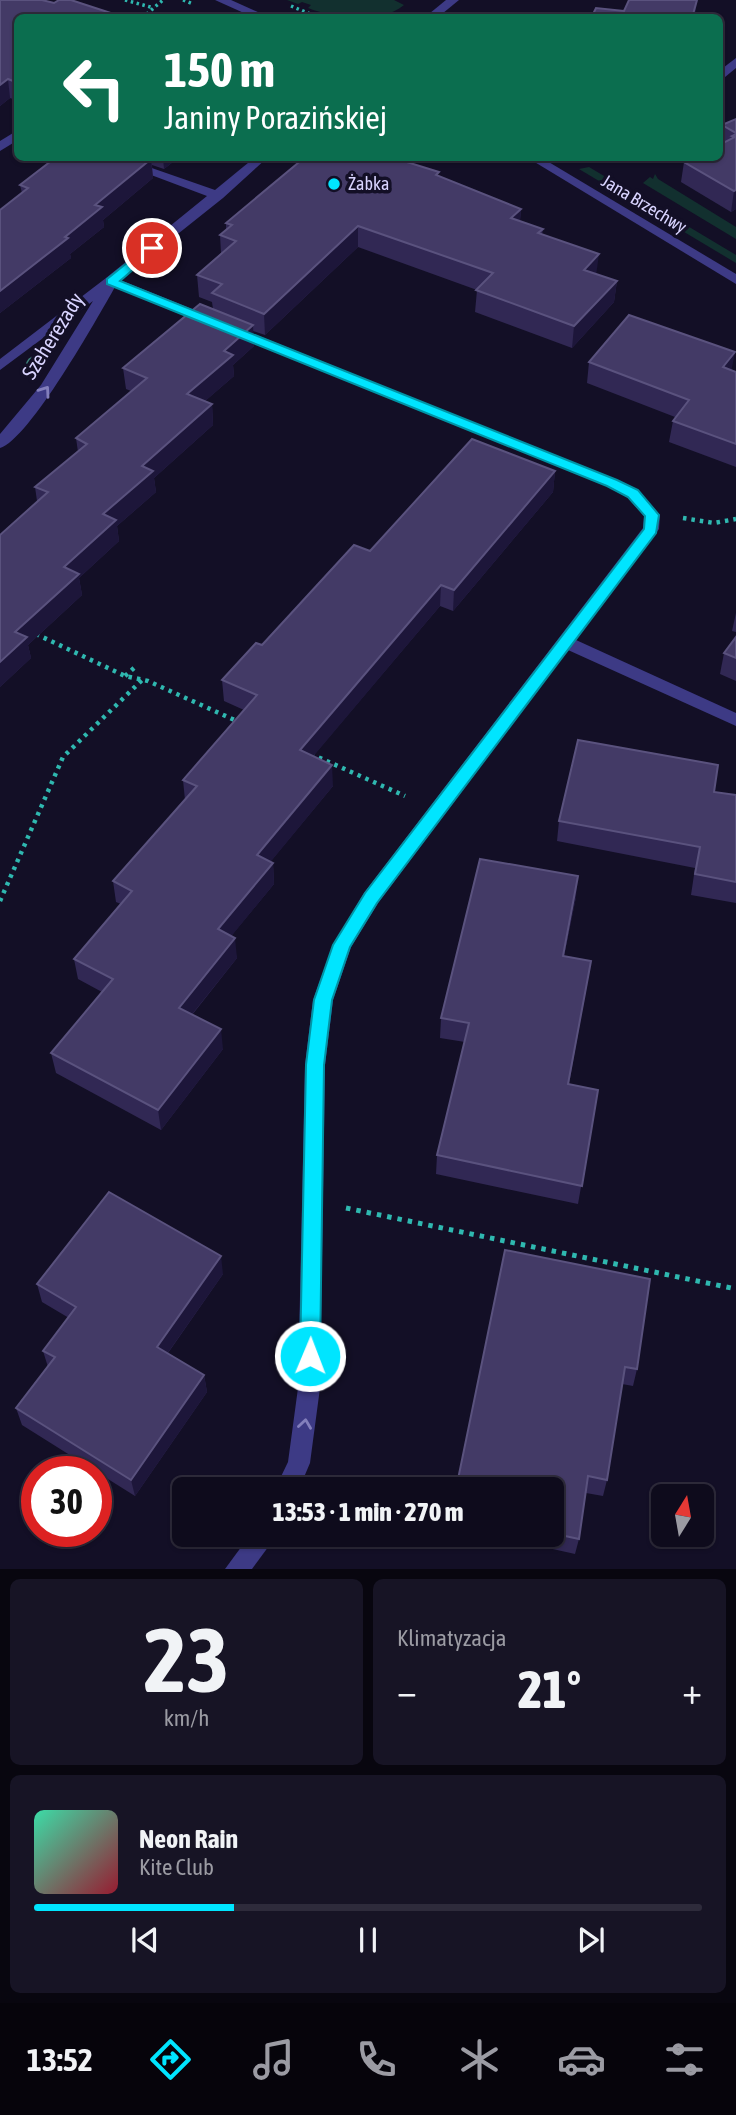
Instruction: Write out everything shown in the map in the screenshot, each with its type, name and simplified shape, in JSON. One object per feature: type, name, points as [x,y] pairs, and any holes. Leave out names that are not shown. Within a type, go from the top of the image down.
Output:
[{"type":"street","points":[[221,0],[256,14]]},
{"type":"street","points":[[434,14],[453,0]]},
{"type":"street","points":[[723,74],[736,62]]},
{"type":"street","points":[[125,161],[218,195]]},
{"type":"street","name":"Szeherezady","points":[[0,366],[111,281],[258,161]]},
{"type":"street","name":"Jana Brzechwy","points":[[539,161],[736,280]]},
{"type":"street","points":[[111,281],[633,494],[652,515],[651,529],[371,898],[342,945],[323,1000],[315,1065],[309,1388],[299,1464],[293,1477]]},
{"type":"street","name":"Szeherezady","points":[[0,443],[58,372],[111,281]]},
{"type":"street","points":[[565,642],[736,720]]},
{"type":"street","points":[[237,1569],[255,1547]]},
{"type":"path","points":[[125,0],[153,8]]},
{"type":"path","points":[[146,14],[163,0]]},
{"type":"path","points":[[288,4],[311,14]]},
{"type":"path","points":[[679,518],[714,523],[736,519]]},
{"type":"path","points":[[25,629],[125,676],[143,679],[248,726]]},
{"type":"path","points":[[125,676],[134,668]]},
{"type":"path","points":[[0,901],[63,757],[143,679]]},
{"type":"path","points":[[298,748],[411,799]]},
{"type":"path","points":[[341,1207],[736,1289]]},
{"type":"green space","points":[[287,0],[394,0],[404,5],[388,14],[329,14],[308,8],[311,5],[302,2],[298,4]]},
{"type":"green space","points":[[589,167],[736,255],[736,263],[579,169]]},
{"type":"green space","points":[[655,174],[658,179],[736,227],[736,239],[643,183],[650,177],[653,179]]},
{"type":"building","points":[[0,0],[42,0],[54,3],[71,0],[114,14],[14,14],[14,81],[8,79],[0,85]]},
{"type":"building","points":[[629,0],[697,0],[693,14],[593,14],[596,8],[624,11]]},
{"type":"building","points":[[736,119],[736,133],[723,126]]},
{"type":"building","points":[[736,134],[734,191],[684,162],[723,161],[723,143],[735,137],[732,136]]},
{"type":"building","points":[[51,161],[149,161],[95,205],[102,207],[65,237],[68,238],[0,291],[0,210],[28,188],[20,185]]},
{"type":"building","points":[[300,161],[404,161],[439,172],[436,175],[521,209],[511,218],[543,229],[538,233],[599,254],[584,270],[617,281],[574,326],[476,290],[493,273],[358,226],[264,314],[212,293],[222,284],[197,275],[236,241],[220,235],[232,225],[226,223]]},
{"type":"building","points":[[200,304],[253,325],[224,351],[233,355],[187,394],[212,404],[142,466],[153,471],[103,514],[116,520],[64,567],[79,574],[15,632],[27,637],[0,662],[0,535],[48,492],[35,487],[87,444],[76,438],[147,378],[123,368]]},
{"type":"building","points":[[629,315],[735,352],[723,367],[736,372],[736,444],[673,421],[689,400],[589,362]]},
{"type":"building","points":[[472,439],[555,471],[454,590],[441,585],[300,750],[332,765],[257,855],[273,863],[218,929],[235,938],[179,1008],[221,1029],[158,1110],[51,1053],[113,979],[74,959],[132,891],[113,881],[197,786],[183,780],[257,695],[222,680],[256,643],[262,645],[354,545],[370,551]]},
{"type":"building","points":[[736,637],[736,658],[724,653]]},
{"type":"building","points":[[578,740],[718,765],[714,792],[736,795],[736,882],[695,874],[700,847],[559,821]]},
{"type":"building","points":[[480,859],[578,876],[563,956],[591,961],[568,1084],[598,1090],[582,1186],[437,1155],[469,1023],[441,1018]]},
{"type":"building","points":[[109,1192],[221,1256],[157,1347],[204,1375],[131,1480],[112,1468],[112,1456],[93,1456],[16,1408],[55,1357],[43,1351],[76,1307],[37,1284]]},
{"type":"building","points":[[505,1250],[650,1279],[637,1369],[625,1367],[607,1480],[588,1476],[579,1539],[564,1536],[564,1477],[458,1477]]},
{"type":"place","name":"Żabka","points":[[334,184]]},
{"type":"route","points":[[152,248],[111,281],[612,483],[643,502],[652,515],[651,529],[371,898],[342,945],[323,1000],[315,1065],[310,1356]]}]
